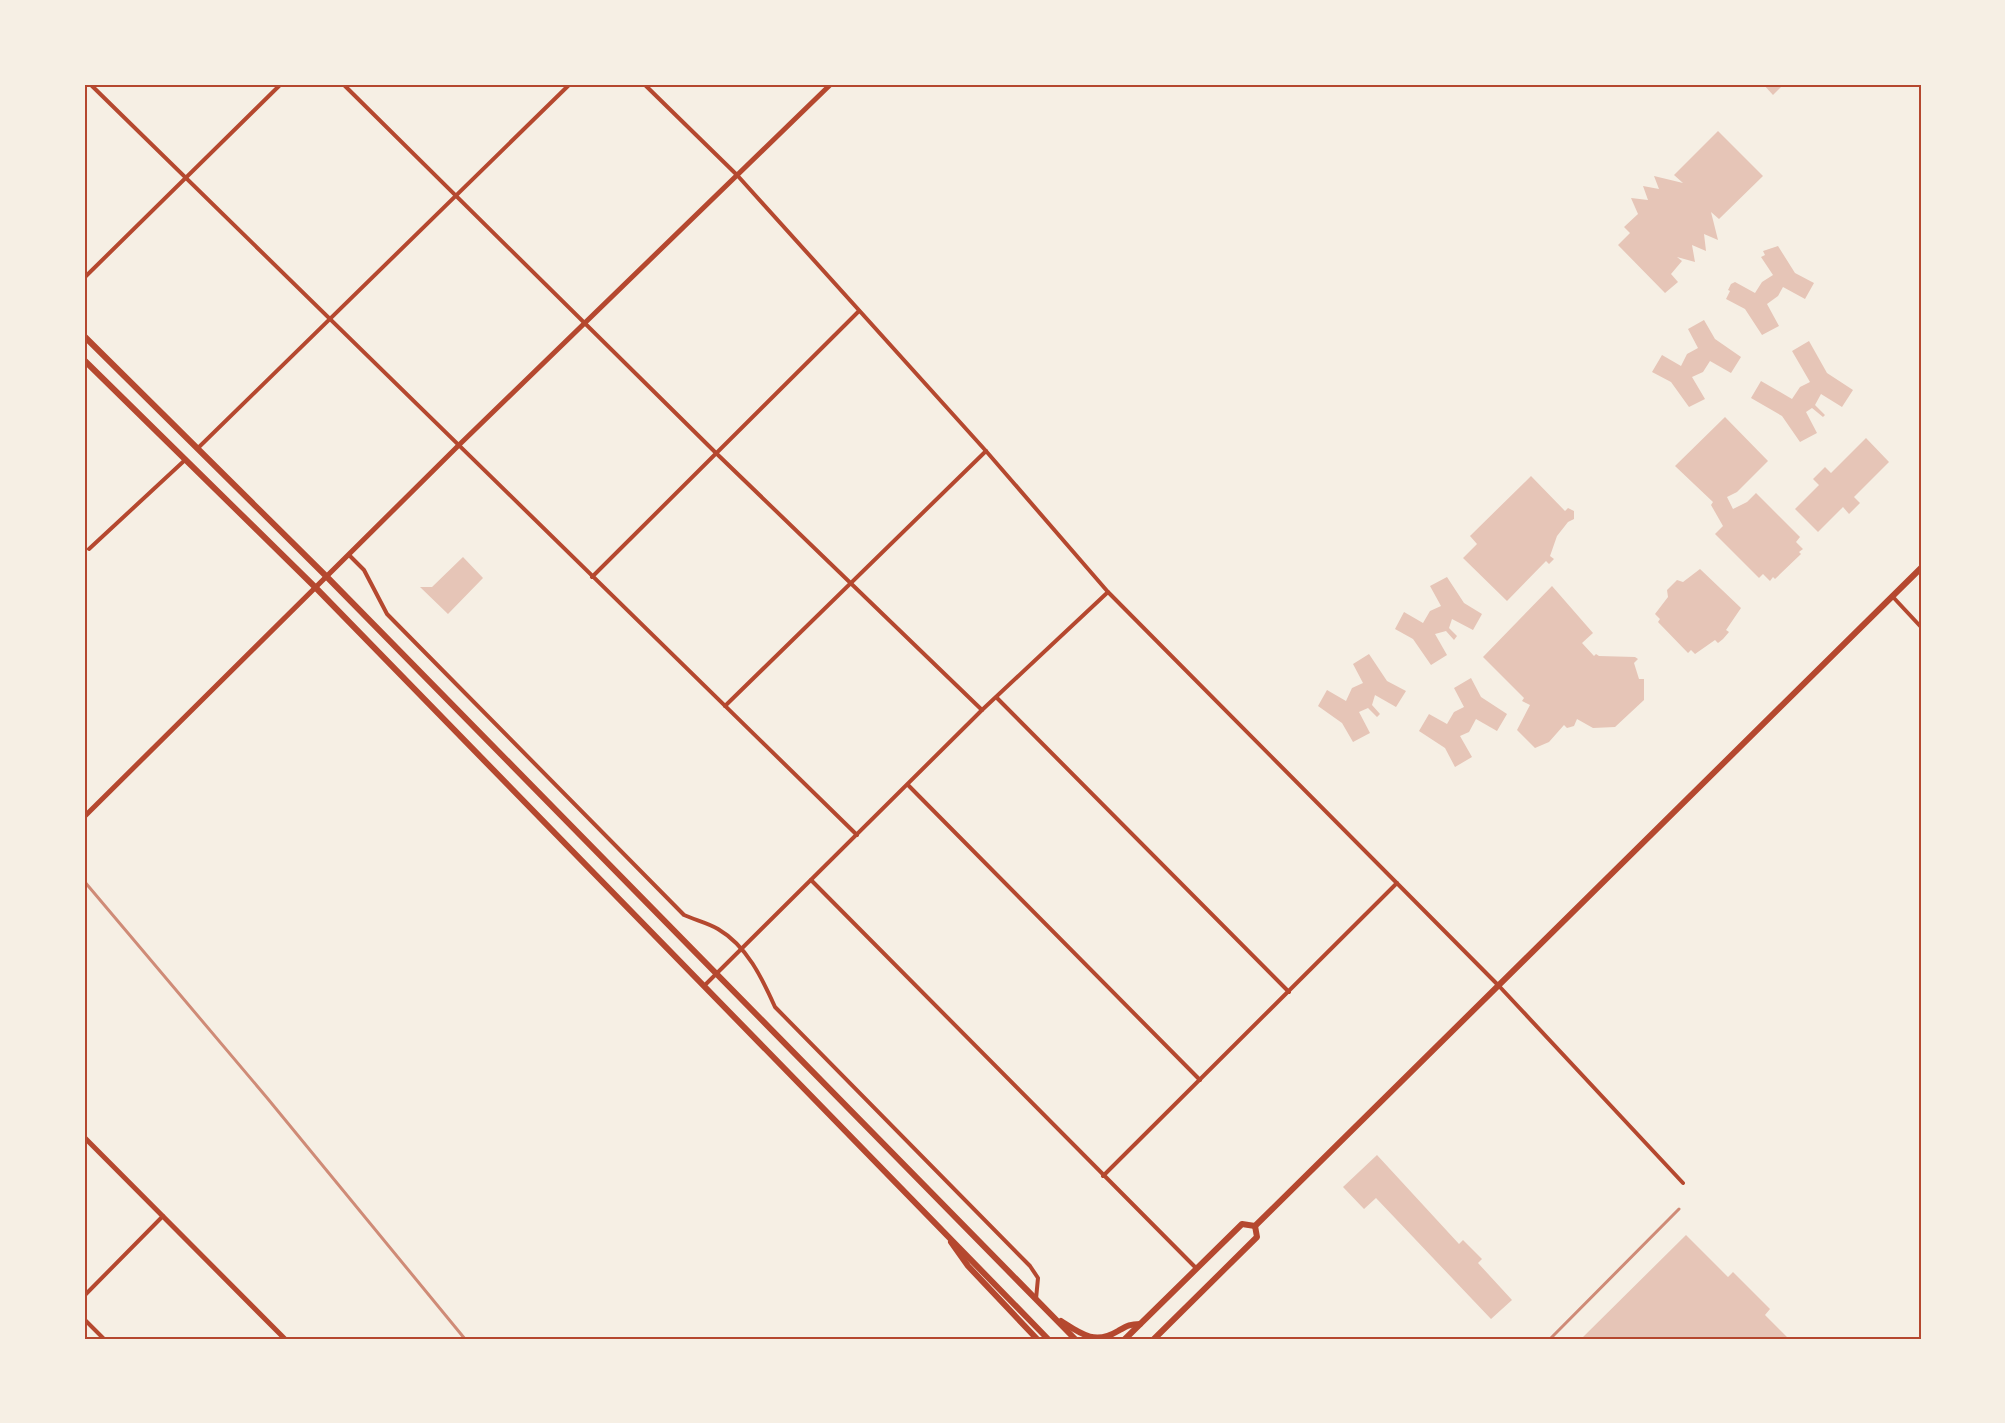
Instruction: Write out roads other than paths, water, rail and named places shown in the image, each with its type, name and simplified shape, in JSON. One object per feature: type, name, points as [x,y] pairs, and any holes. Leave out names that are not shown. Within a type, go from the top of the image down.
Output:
[{"type":"main road","points":[[84,336],[327,577],[1075,1339]]},
{"type":"main road","points":[[84,360],[316,588],[1048,1339]]},
{"type":"main road","points":[[1255,1226],[1921,568]]},
{"type":"main road","points":[[1125,1339],[1242,1224],[1255,1226]]},
{"type":"main road","points":[[1154,1339],[1257,1237],[1255,1226]]},
{"type":"main road","points":[[946,1234],[960,1258],[1037,1339]]},
{"type":"main road","points":[[1050,1314],[1089,1338],[1107,1337],[1128,1324],[1140,1324]]},
{"type":"street","points":[[90,84],[857,835]]},
{"type":"street","points":[[84,278],[281,84]]},
{"type":"street","points":[[343,84],[717,454],[982,710]]},
{"type":"street","points":[[197,448],[570,84]]},
{"type":"street","points":[[644,84],[738,175],[986,451],[1108,592],[1498,986],[1683,1183]]},
{"type":"street","points":[[84,817],[460,444],[831,84]]},
{"type":"street","points":[[592,577],[859,311]]},
{"type":"street","points":[[725,706],[986,451]]},
{"type":"street","points":[[89,549],[185,459]]},
{"type":"street","points":[[349,555],[364,570],[387,614],[676,907],[684,915],[719,929],[757,968],[775,1007],[1030,1266],[1038,1278],[1036,1299]]},
{"type":"street","points":[[705,985],[982,710],[1108,592]]},
{"type":"street","points":[[1893,597],[1921,627]]},
{"type":"street","points":[[997,698],[1289,992]]},
{"type":"street","points":[[908,785],[1200,1080]]},
{"type":"street","points":[[811,880],[1196,1268]]},
{"type":"street","points":[[1103,1176],[1397,883]]},
{"type":"street","points":[[84,1137],[285,1339]]},
{"type":"street","points":[[84,1296],[163,1216]]},
{"type":"street","points":[[84,1319],[104,1339]]},
{"type":"railway","points":[[84,881],[268,1099],[465,1339]]},
{"type":"railway","points":[[1550,1339],[1679,1209]]}]
